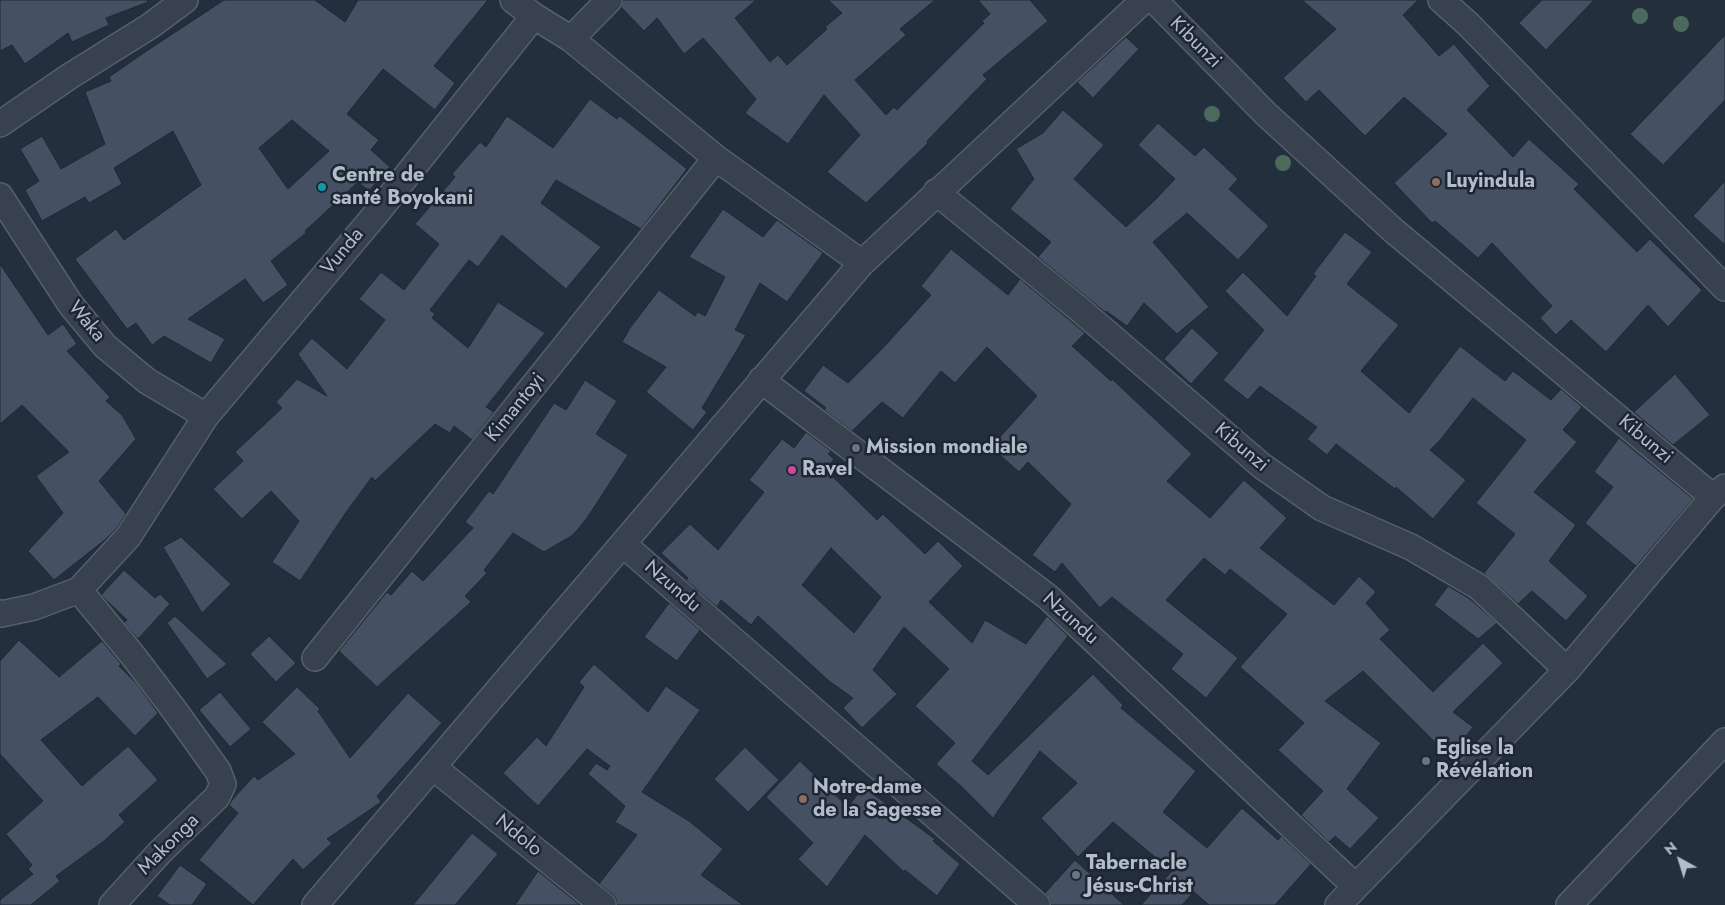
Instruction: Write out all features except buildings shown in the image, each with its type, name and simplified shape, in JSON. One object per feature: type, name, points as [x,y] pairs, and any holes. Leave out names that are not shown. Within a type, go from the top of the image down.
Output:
[{"type":"street","points":[[0,124],[70,76],[150,26],[185,0]]},
{"type":"street","points":[[513,0],[534,16],[571,39],[716,158],[862,262]]},
{"type":"street","points":[[571,39],[609,0]]},
{"type":"street","points":[[315,905],[862,262],[1144,0]]},
{"type":"street","name":"Kibunzi","points":[[1154,0],[1266,114],[1394,231],[1719,492]]},
{"type":"street","points":[[1440,0],[1468,24],[1725,288]]},
{"type":"street","name":"Vunda","points":[[79,590],[128,536],[206,416],[376,214],[534,16]]},
{"type":"street","name":"Kimantoyi","points":[[315,658],[716,158]]},
{"type":"street","name":"Kibunzi","points":[[936,192],[1078,308],[1262,466],[1322,508],[1411,546],[1479,587],[1566,670]]},
{"type":"street","name":"Waka","points":[[0,196],[71,305],[105,346],[148,382],[206,416]]},
{"type":"street","name":"Nzundu","points":[[761,380],[1048,597],[1356,886]]},
{"type":"street","points":[[1338,905],[1566,670],[1719,492]]},
{"type":"street","name":"Nzundu","points":[[623,544],[1037,905]]},
{"type":"street","points":[[0,614],[34,607],[79,590]]},
{"type":"street","name":"Makonga","points":[[79,590],[175,711],[218,771],[223,784],[217,797],[160,852],[112,905]]},
{"type":"street","points":[[1569,905],[1725,741]]},
{"type":"street","name":"Ndolo","points":[[433,767],[603,905]]},
{"type":"place","name":"Luyindula","points":[[1436,182]]},
{"type":"place","name":"Centre de santé Boyokani","points":[[322,187]]},
{"type":"place","name":"Mission mondiale","points":[[856,448]]},
{"type":"place","name":"Ravel","points":[[792,470]]},
{"type":"place","name":"Eglise la Révélation","points":[[1426,761]]},
{"type":"place","name":"Notre-dame de la Sagesse","points":[[803,799]]},
{"type":"place","name":"Tabernacle Jésus-Christ","points":[[1076,875]]}]
